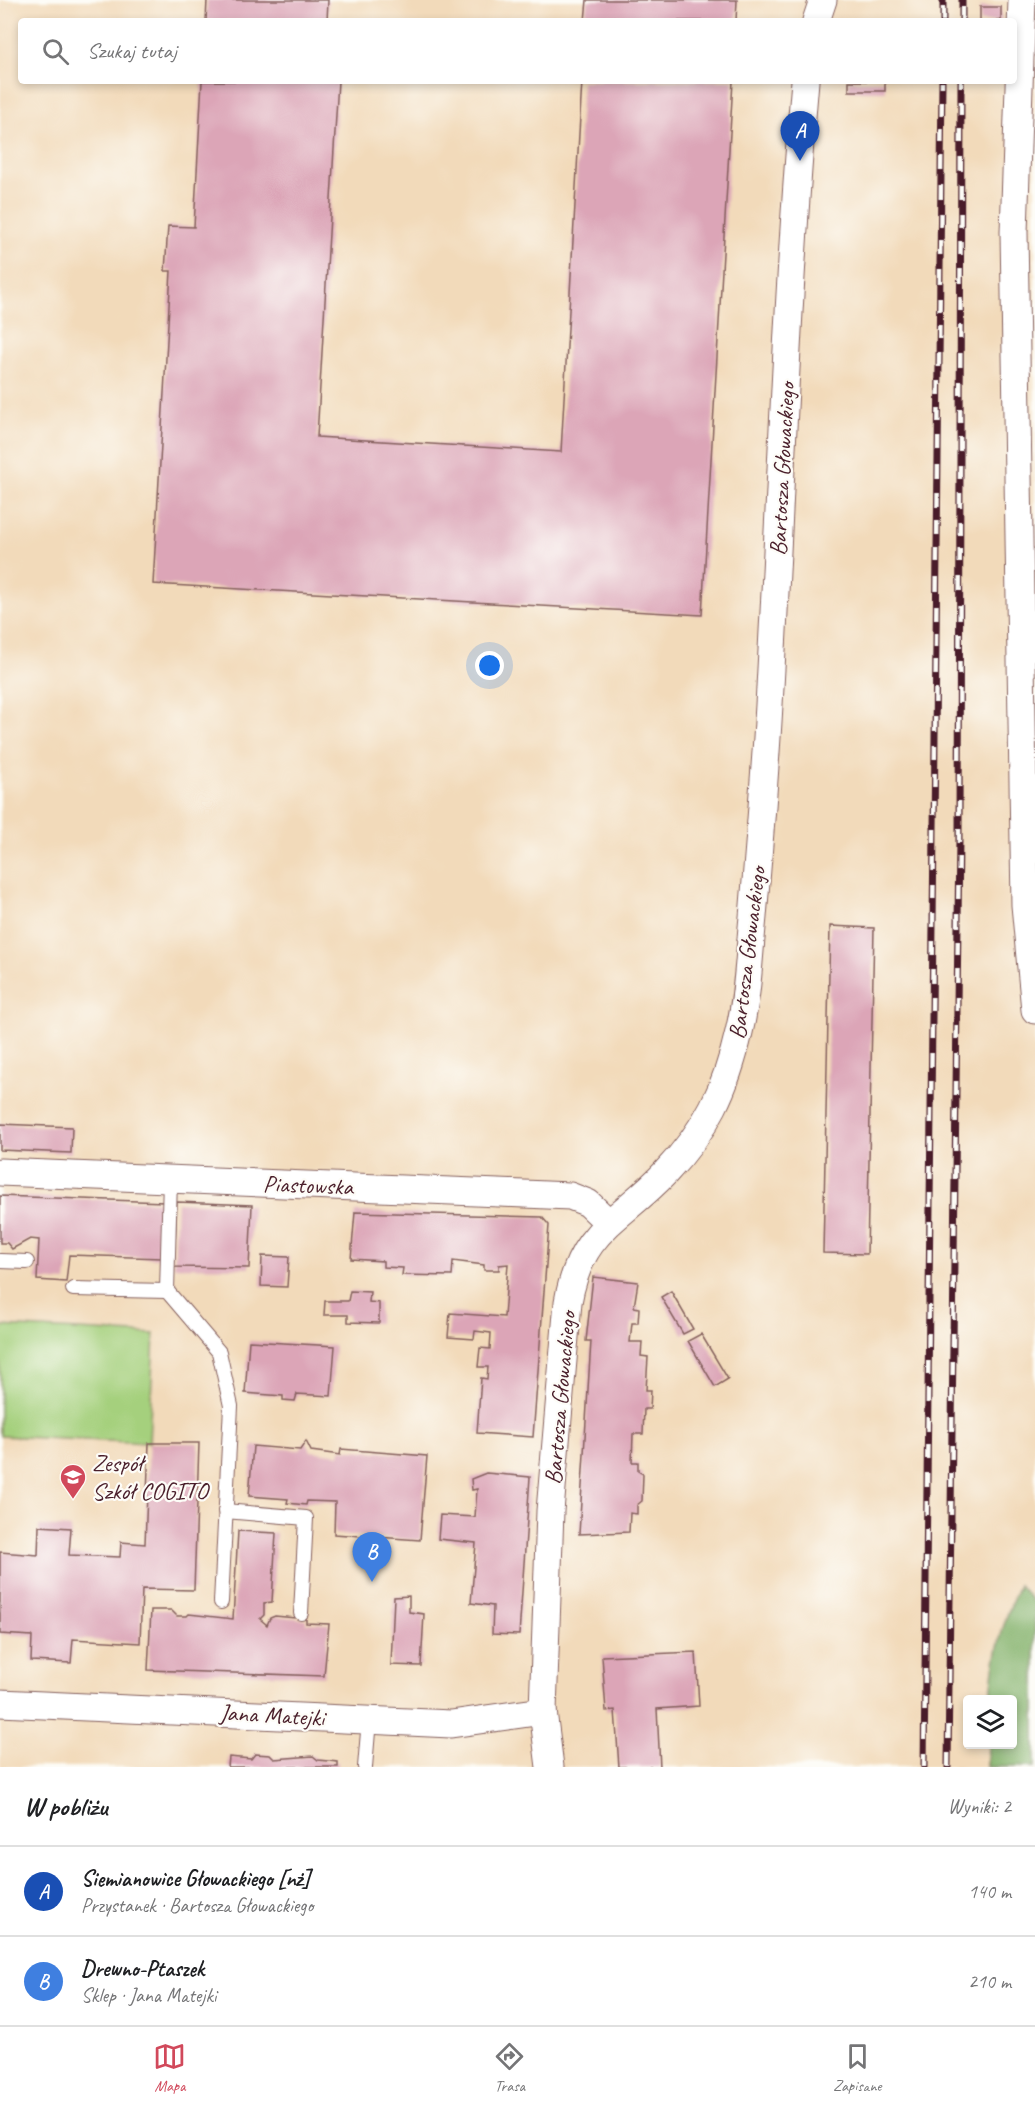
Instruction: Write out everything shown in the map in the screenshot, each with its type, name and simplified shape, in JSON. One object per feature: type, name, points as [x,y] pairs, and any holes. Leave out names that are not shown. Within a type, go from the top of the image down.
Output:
[{"type":"street","points":[[817,18],[823,0]]},
{"type":"street","points":[[1022,0],[1015,243],[1025,905],[1035,1010]]},
{"type":"street","name":"Bartosza Głowackiego","points":[[550,1767],[543,1711],[550,1511],[568,1302],[573,1274],[587,1246],[608,1222],[664,1174],[693,1141],[716,1106],[729,1073],[741,1027],[764,798],[805,84]]},
{"type":"street","name":"Piastowska","points":[[0,1172],[570,1196],[588,1203],[608,1222]]},
{"type":"street","name":"Jana Matejki","points":[[0,1703],[451,1724],[543,1711]]},
{"type":"lane","points":[[170,1179],[167,1291],[219,1353],[231,1406],[221,1602]]},
{"type":"lane","points":[[0,1261],[27,1262]]},
{"type":"lane","points":[[73,1289],[167,1291]]},
{"type":"lane","points":[[225,1511],[306,1518],[301,1613]]},
{"type":"lane","points":[[365,1767],[369,1720]]},
{"type":"green space","points":[[0,1326],[154,1334],[149,1443],[0,1436]]},
{"type":"green space","points":[[1019,1585],[1035,1604],[1035,1767],[987,1767],[988,1749],[1017,1749],[1017,1695],[991,1695],[999,1641]]},
{"type":"building","points":[[207,0],[328,0],[327,18],[206,18]]},
{"type":"building","points":[[587,0],[737,0],[736,18],[585,18]]},
{"type":"building","points":[[980,7],[1001,7],[1001,18],[980,18]]},
{"type":"building","points":[[202,84],[338,84],[317,437],[561,452],[582,84],[733,84],[702,615],[153,584],[171,271],[165,271],[168,226],[194,227]]},
{"type":"building","points":[[849,84],[885,84],[885,91],[849,91]]},
{"type":"building","points":[[830,926],[874,928],[867,1254],[823,1253]]},
{"type":"building","points":[[0,1124],[72,1127],[71,1153],[0,1150]]},
{"type":"building","points":[[0,1196],[164,1202],[162,1258],[69,1255],[66,1282],[37,1280],[39,1240],[30,1239],[12,1249],[7,1243],[0,1243]]},
{"type":"building","points":[[177,1202],[252,1205],[249,1268],[174,1267]]},
{"type":"building","points":[[355,1212],[542,1217],[549,1225],[533,1437],[477,1433],[481,1378],[487,1379],[488,1367],[478,1367],[480,1348],[490,1349],[491,1333],[475,1331],[474,1339],[448,1337],[450,1313],[504,1317],[508,1264],[499,1265],[499,1270],[484,1270],[484,1265],[453,1261],[452,1276],[402,1275],[403,1268],[383,1267],[383,1261],[351,1259]]},
{"type":"building","points":[[262,1256],[289,1257],[287,1287],[261,1286]]},
{"type":"building","points":[[593,1277],[638,1282],[634,1307],[639,1308],[638,1323],[632,1323],[630,1342],[642,1342],[641,1356],[648,1357],[646,1390],[651,1390],[650,1409],[644,1409],[643,1434],[633,1434],[632,1462],[638,1462],[638,1471],[643,1474],[642,1501],[637,1505],[637,1514],[630,1513],[629,1532],[579,1534],[591,1341],[586,1341]]},
{"type":"building","points":[[350,1291],[370,1292],[369,1302],[379,1303],[379,1323],[348,1322],[348,1315],[324,1315],[325,1301],[348,1301]]},
{"type":"building","points":[[671,1291],[693,1329],[683,1334],[661,1297]]},
{"type":"building","points":[[701,1334],[728,1379],[715,1387],[688,1341]]},
{"type":"building","points":[[249,1341],[335,1346],[331,1396],[297,1394],[295,1401],[283,1400],[283,1396],[245,1393]]},
{"type":"building","points":[[306,1441],[311,1451],[340,1455],[341,1449],[427,1456],[420,1540],[334,1534],[335,1502],[307,1501],[306,1505],[287,1503],[288,1499],[249,1496],[253,1446],[300,1450]]},
{"type":"building","points":[[149,1443],[199,1443],[194,1590],[142,1589],[140,1643],[73,1639],[71,1663],[31,1661],[32,1636],[0,1634],[0,1552],[38,1555],[39,1526],[71,1528],[69,1555],[120,1557],[121,1542],[145,1544]]},
{"type":"building","points":[[486,1473],[530,1477],[519,1635],[492,1634],[493,1606],[471,1603],[476,1543],[438,1539],[440,1515],[475,1517],[477,1489],[472,1490],[471,1479]]},
{"type":"building","points":[[238,1531],[276,1533],[272,1602],[264,1603],[264,1615],[260,1619],[267,1625],[270,1618],[275,1616],[306,1619],[306,1623],[329,1624],[324,1676],[148,1670],[151,1610],[171,1610],[177,1616],[189,1614],[233,1619]]},
{"type":"building","points":[[409,1596],[409,1612],[424,1614],[421,1666],[391,1665],[394,1597]]},
{"type":"building","points":[[696,1652],[699,1706],[657,1709],[660,1767],[619,1767],[615,1710],[606,1711],[602,1656]]},
{"type":"building","points":[[255,1754],[270,1755],[274,1759],[313,1756],[318,1760],[338,1762],[338,1767],[228,1767],[229,1757],[251,1759]]},
{"type":"railway","points":[[943,0],[943,18]]},
{"type":"railway","points":[[962,0],[962,18]]},
{"type":"railway","points":[[924,1767],[942,84]]},
{"type":"railway","points":[[948,1767],[959,838],[961,84]]},
{"type":"place","name":"Siemianowice Głowackiego [nż]","points":[[800,161]]},
{"type":"place","name":"Zespół Szkół COGITO","points":[[73,1500]]},
{"type":"place","name":"Drewno-Ptaszek","points":[[372,1582]]}]
